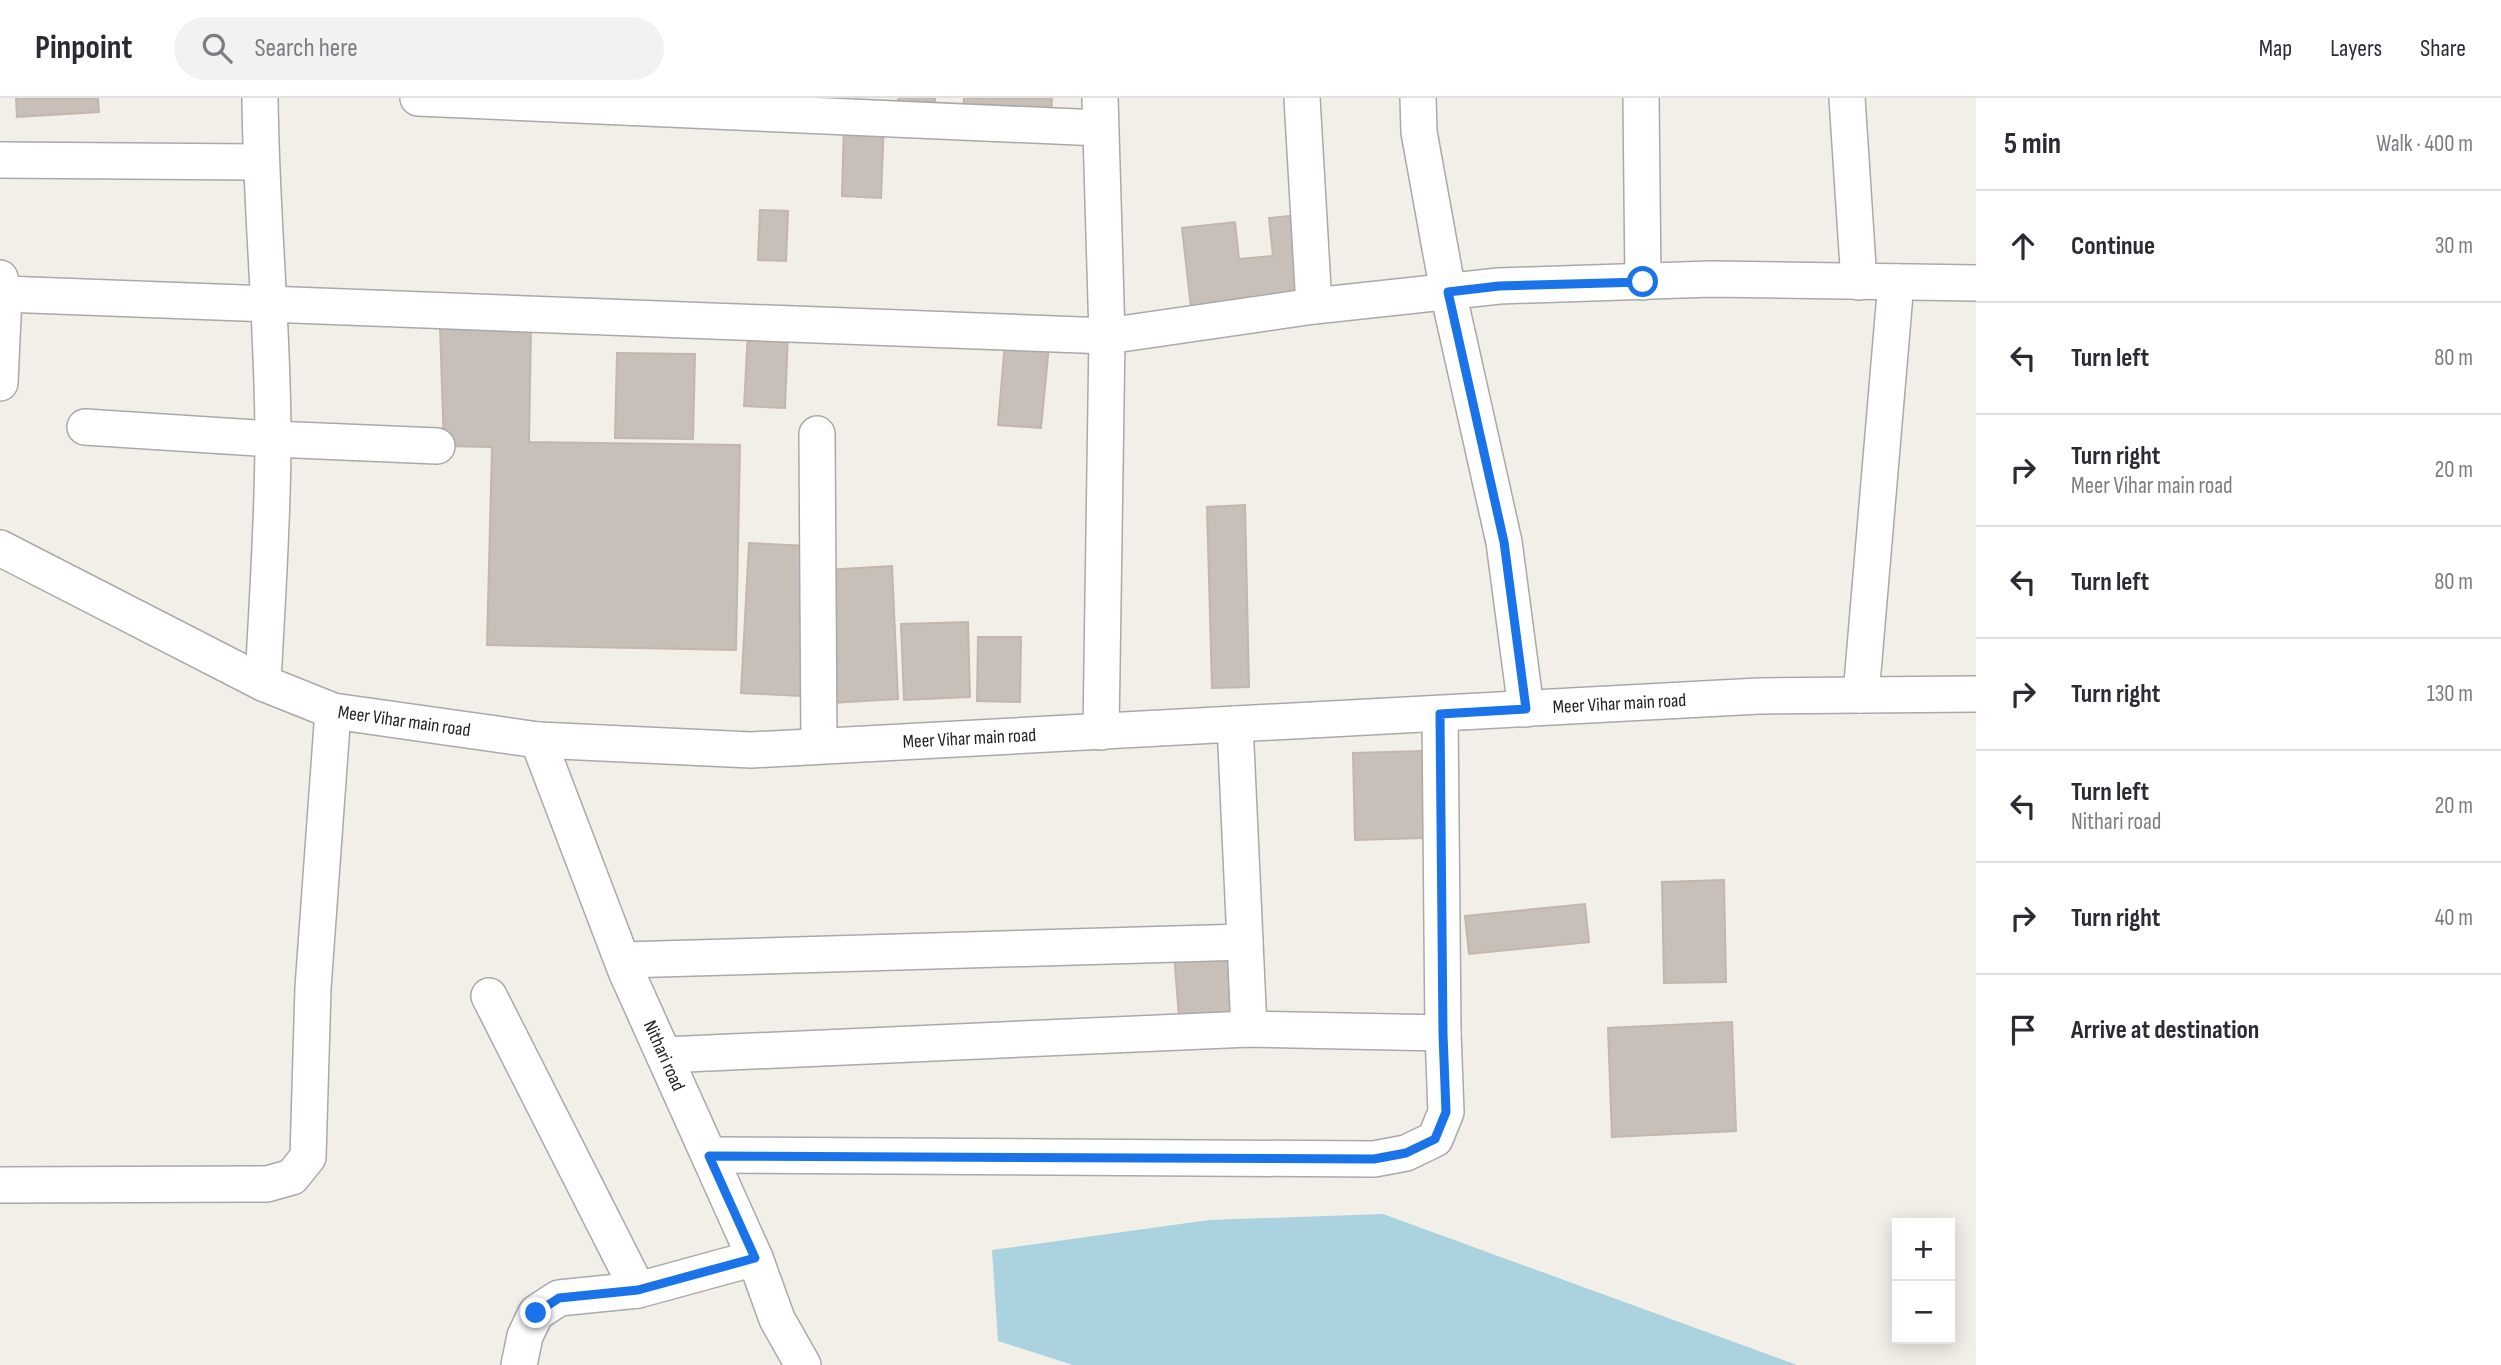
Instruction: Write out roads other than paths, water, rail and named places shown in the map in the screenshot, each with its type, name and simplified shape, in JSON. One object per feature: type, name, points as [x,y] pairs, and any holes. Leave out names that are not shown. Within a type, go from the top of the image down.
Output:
[{"type":"street","points":[[260,98],[260,162],[269,306],[273,439],[263,683]]},
{"type":"street","points":[[418,98],[1100,113],[1107,336],[1101,732]]},
{"type":"street","points":[[1303,98],[1314,306]]},
{"type":"street","points":[[1418,98],[1419,132],[1448,292],[1504,542],[1526,709]]},
{"type":"street","points":[[1641,98],[1643,282]]},
{"type":"street","points":[[1847,98],[1859,282]]},
{"type":"street","points":[[0,160],[260,162]]},
{"type":"street","points":[[0,383],[2,286],[269,306],[1107,336],[1314,306],[1499,286],[1711,279],[1976,283]]},
{"type":"street","points":[[1861,695],[1896,282]]},
{"type":"street","points":[[85,427],[437,446]]},
{"type":"street","points":[[817,434],[819,746]]},
{"type":"street","name":"Meer Vihar main road","points":[[0,548],[263,683],[332,711],[538,740],[751,751],[1759,696],[1976,694]]},
{"type":"street","points":[[0,1185],[267,1184],[292,1177],[308,1157],[313,988],[332,711]]},
{"type":"street","points":[[709,1156],[1347,1159],[1406,1153],[1435,1139],[1446,1112],[1440,714]]},
{"type":"street","points":[[1235,724],[1249,1030]]},
{"type":"street","name":"Nithari road","points":[[538,740],[623,960],[755,1258],[777,1319],[803,1365]]},
{"type":"street","points":[[623,960],[1245,942]]},
{"type":"street","points":[[489,996],[638,1290]]},
{"type":"street","points":[[664,1055],[1249,1030],[1443,1034]]},
{"type":"street","points":[[519,1365],[525,1336],[536,1313],[559,1298],[638,1290],[755,1258]]},
{"type":"water","points":[[1383,1214],[1797,1365],[1073,1365],[998,1341],[992,1250],[1209,1220]]}]
